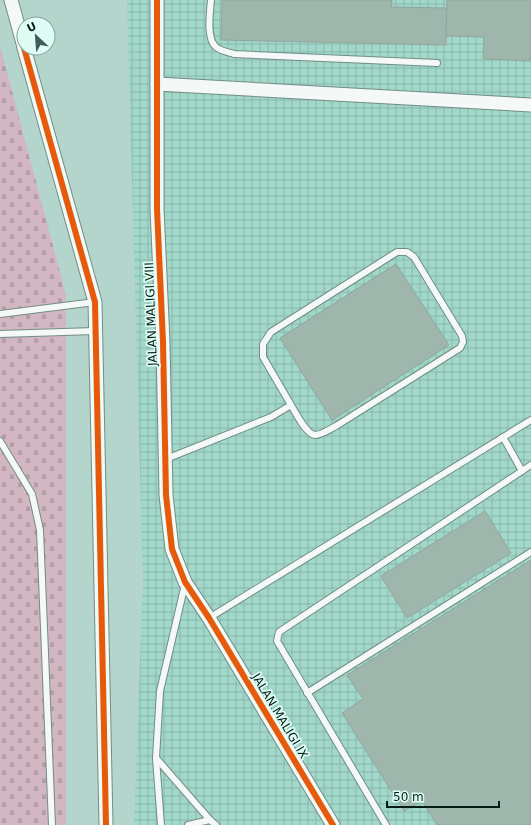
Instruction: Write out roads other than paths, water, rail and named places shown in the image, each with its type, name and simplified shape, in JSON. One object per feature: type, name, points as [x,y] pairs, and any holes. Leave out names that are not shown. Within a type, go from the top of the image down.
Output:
[{"type":"street","points":[[11,0],[16,18]]},
{"type":"street","name":"JALAN MALIGI VIII","points":[[157,0],[157,209],[166,495],[172,549],[185,582],[208,618]]},
{"type":"street","points":[[27,56],[95,302],[106,825]]},
{"type":"street","points":[[156,84],[531,104]]},
{"type":"street","name":"JALAN MALIGI IX","points":[[208,618],[333,825]]},
{"type":"lane","points":[[211,0],[210,38],[214,46],[223,51],[234,54],[437,63]]},
{"type":"lane","points":[[397,252],[407,252],[414,257],[462,336],[463,342],[460,348],[336,426],[322,433],[314,435],[307,432],[291,405],[263,357],[263,344],[271,332],[397,252]]},
{"type":"lane","points":[[0,314],[95,302]]},
{"type":"lane","points":[[0,334],[49,331],[95,331]]},
{"type":"lane","points":[[166,459],[271,418],[291,405]]},
{"type":"lane","points":[[208,618],[531,420]]},
{"type":"lane","points":[[503,437],[522,471]]},
{"type":"lane","points":[[0,440],[32,494],[40,530],[52,825]]},
{"type":"lane","points":[[386,825],[277,641],[279,632],[531,465]]},
{"type":"lane","points":[[307,693],[531,552]]},
{"type":"lane","points":[[161,825],[156,758],[160,691],[185,582]]},
{"type":"lane","points":[[156,758],[216,825]]},
{"type":"lane","points":[[188,825],[210,820]]}]
